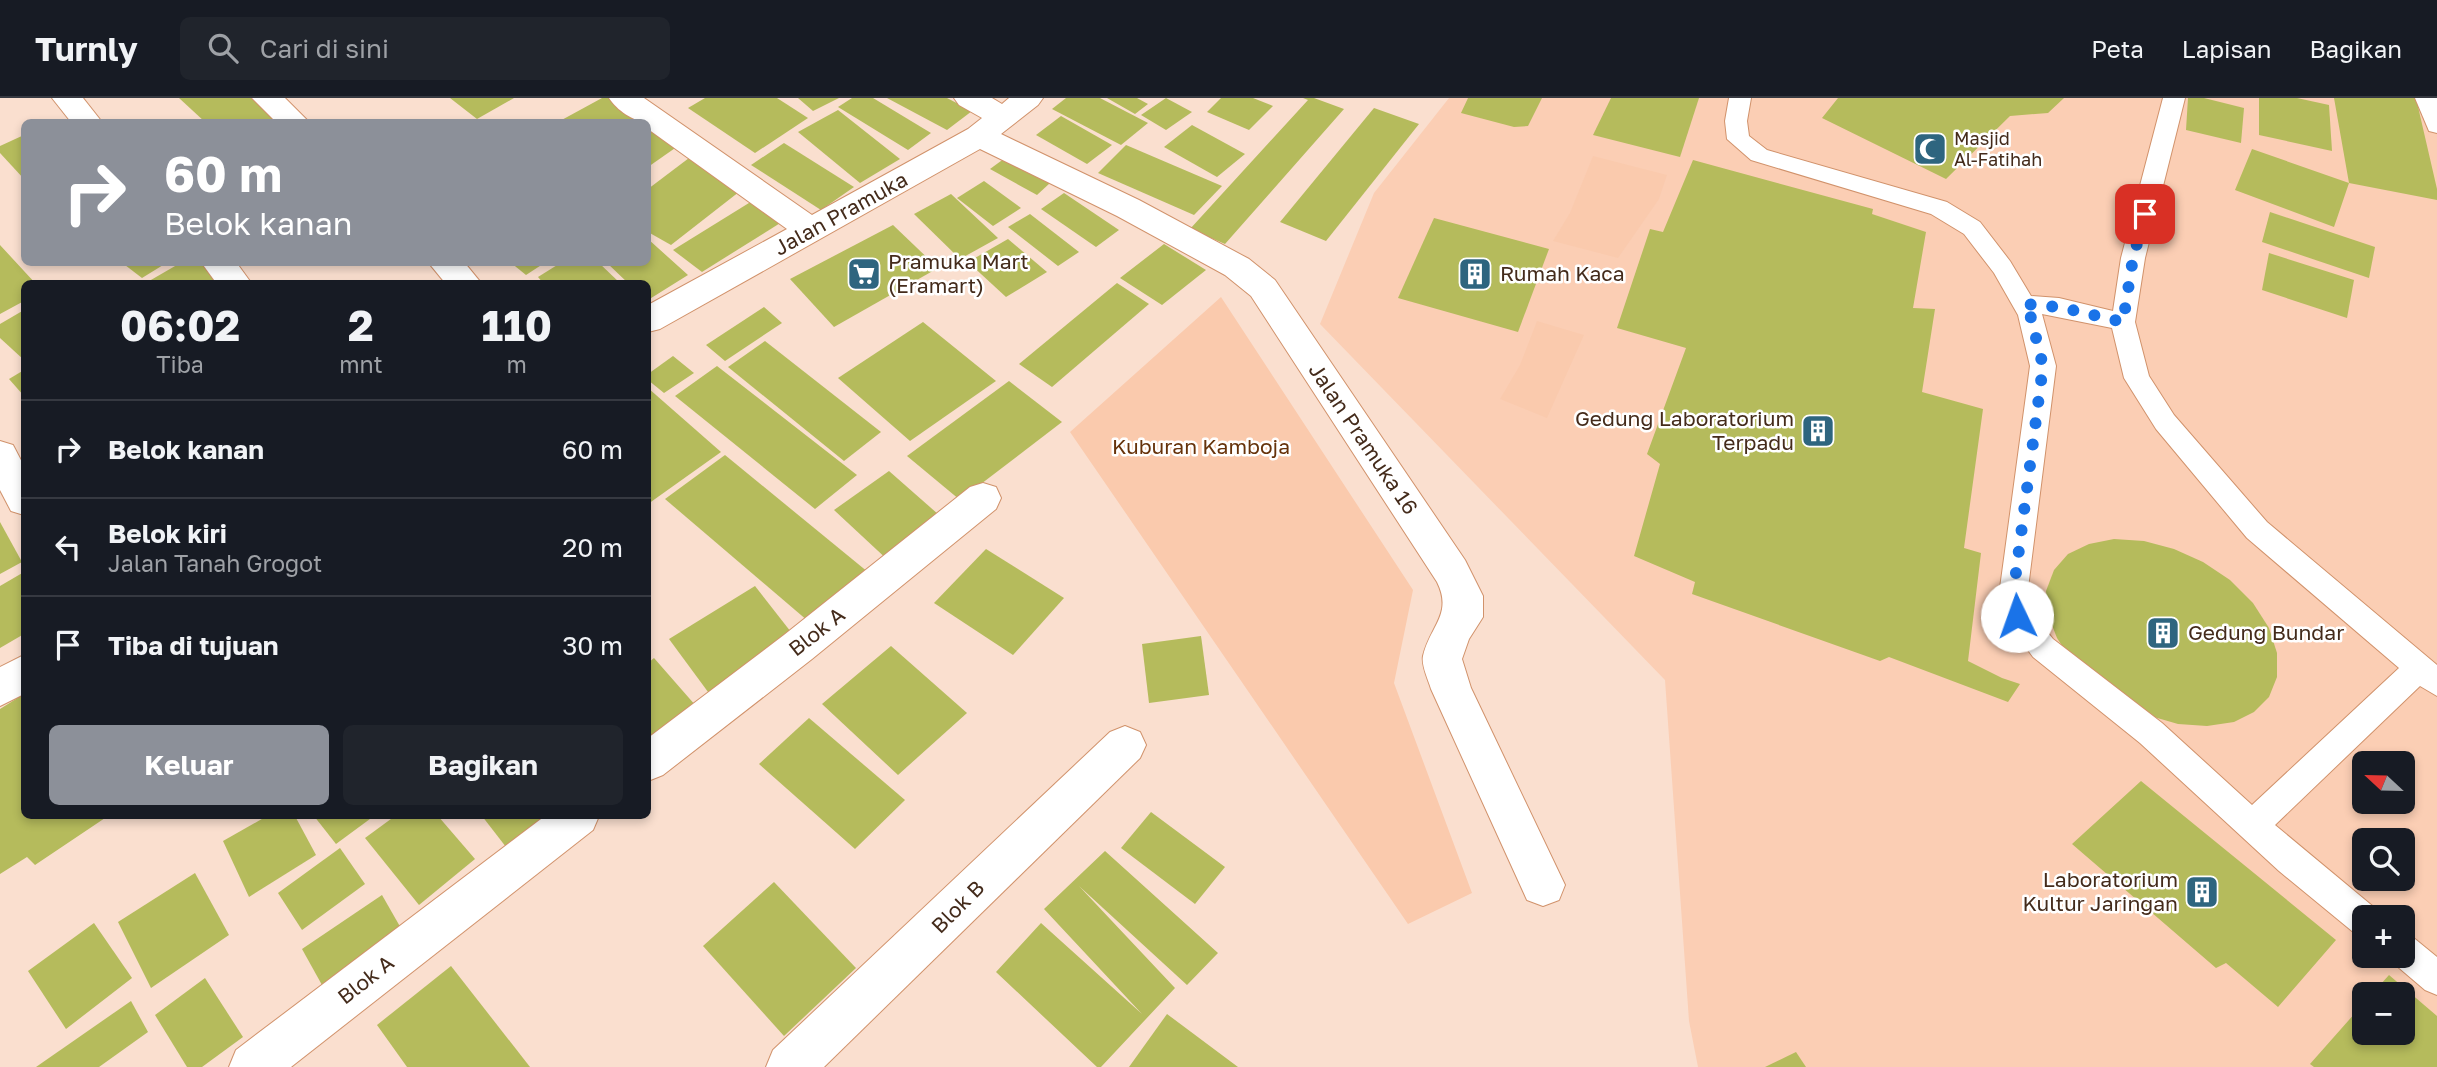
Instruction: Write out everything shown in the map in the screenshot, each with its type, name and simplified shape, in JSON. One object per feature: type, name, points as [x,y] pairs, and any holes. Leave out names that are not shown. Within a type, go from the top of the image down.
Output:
[{"type":"street","points":[[67,98],[84,119]]},
{"type":"street","points":[[267,98],[291,119]]},
{"type":"street","points":[[624,98],[811,230]]},
{"type":"street","points":[[969,98],[991,126]]},
{"type":"street","name":"Jalan Pramuka","points":[[651,318],[991,126],[1028,98]]},
{"type":"street","name":"Jalan Pramuka 16","points":[[991,126],[1128,208],[1237,267],[1263,288],[1465,596],[1463,617],[1452,631],[1442,659],[1451,689],[1543,885]]},
{"type":"street","points":[[220,266],[232,280]]},
{"type":"street","points":[[448,266],[462,280]]},
{"type":"street","points":[[0,455],[21,494]]},
{"type":"street","name":"Blok A","points":[[651,760],[798,647],[983,498]]},
{"type":"street","points":[[0,688],[21,675]]},
{"type":"street","name":"Blok B","points":[[790,1067],[1125,745]]},
{"type":"street","name":"Blok A","points":[[253,1067],[574,819]]},
{"type":"lane","points":[[1740,98],[1736,121],[1738,139],[1759,155],[1939,208],[1972,228],[2002,267],[2030,314],[2043,366],[2014,588],[2017,616],[2043,648],[2151,733],[2290,860],[2352,910]]},
{"type":"lane","points":[[2174,98],[2133,258],[2123,322],[2137,378],[2182,444],[2257,530],[2429,675],[2252,826]]},
{"type":"lane","points":[[2426,98],[2437,126]]},
{"type":"lane","points":[[2024,304],[2059,307],[2123,322]]},
{"type":"lane","points":[[2415,960],[2437,978]]},
{"type":"shaded area","points":[[1449,98],[2437,98],[2437,1067],[1698,1067],[1689,1021],[1665,680],[1320,324],[1374,193]]},
{"type":"green space","points":[[1593,156],[1667,175],[1659,199],[1618,258],[1553,241],[1570,213]]},
{"type":"green space","name":"Kuburan Kamboja","points":[[1221,297],[1413,590],[1394,683],[1472,893],[1408,924],[1070,432]]},
{"type":"green space","points":[[1537,321],[1584,335],[1547,418],[1500,399],[1520,365]]},
{"type":"building","points":[[179,98],[251,98],[275,119],[202,119]]},
{"type":"building","points":[[450,98],[514,98],[477,119]]},
{"type":"building","points":[[602,98],[609,98],[637,119],[564,119]]},
{"type":"building","points":[[705,98],[777,98],[808,118],[755,153],[688,108]]},
{"type":"building","points":[[798,98],[839,98],[813,111]]},
{"type":"building","points":[[852,98],[873,98],[931,133],[908,150],[838,107]]},
{"type":"building","points":[[887,98],[947,98],[972,111],[947,130]]},
{"type":"building","points":[[1066,98],[1100,98],[1148,123],[1121,145],[1052,109]]},
{"type":"building","points":[[1107,98],[1137,98],[1148,104],[1135,114]]},
{"type":"building","points":[[1166,98],[1192,112],[1166,130],[1141,115]]},
{"type":"building","points":[[1221,98],[1253,98],[1273,106],[1249,130],[1207,112]]},
{"type":"building","points":[[1303,98],[1314,98],[1344,109],[1225,244],[1190,229],[1308,100]]},
{"type":"building","points":[[1468,98],[1542,98],[1528,126],[1514,127],[1461,113]]},
{"type":"building","points":[[1611,98],[1699,98],[1680,157],[1593,135]]},
{"type":"building","name":"Masjid Al-Fatihah","points":[[1838,98],[2064,98],[2048,113],[2010,116],[1946,179],[1822,118]]},
{"type":"building","points":[[2188,98],[2204,98],[2244,108],[2241,143],[2186,130]]},
{"type":"building","points":[[2259,98],[2297,98],[2329,105],[2332,151],[2259,135]]},
{"type":"building","points":[[2334,98],[2416,98],[2437,189],[2437,200],[2349,183]]},
{"type":"building","points":[[1374,108],[1419,124],[1326,241],[1280,222]]},
{"type":"building","points":[[838,110],[900,159],[860,183],[798,132]]},
{"type":"building","points":[[1061,116],[1112,145],[1087,164],[1036,135]]},
{"type":"building","points":[[1192,125],[1245,154],[1217,177],[1164,147]]},
{"type":"building","points":[[651,130],[678,146],[651,165]]},
{"type":"building","points":[[21,136],[21,176],[0,153],[0,146]]},
{"type":"building","points":[[784,143],[854,187],[821,210],[751,165]]},
{"type":"building","points":[[1126,145],[1222,186],[1194,215],[1098,173]]},
{"type":"building","points":[[2252,149],[2349,183],[2334,227],[2235,190]]},
{"type":"building","points":[[689,158],[744,188],[671,245],[651,234],[651,187]]},
{"type":"building","points":[[1005,158],[1050,183],[1037,195],[990,169]]},
{"type":"building","name":"Gedung Laboratorium Terpadu","points":[[1693,160],[1873,209],[1872,214],[1926,232],[1913,308],[1935,309],[1922,392],[1983,409],[1964,548],[1981,553],[1968,661],[2020,684],[2008,702],[1889,657],[1880,661],[1692,594],[1695,582],[1634,556],[1660,464],[1647,454],[1686,348],[1617,328],[1650,229],[1663,232]]},
{"type":"building","points":[[984,181],[1021,208],[993,226],[957,198]]},
{"type":"building","points":[[1064,193],[1119,230],[1096,247],[1041,209]]},
{"type":"building","points":[[951,194],[998,238],[960,259],[914,214]]},
{"type":"building","points":[[757,198],[785,220],[702,272],[673,250]]},
{"type":"building","points":[[2270,212],[2375,247],[2369,278],[2262,242]]},
{"type":"building","points":[[1030,214],[1079,252],[1058,266],[1008,227]]},
{"type":"building","name":"Rumah Kaca","points":[[1434,218],[1549,249],[1518,332],[1398,298]]},
{"type":"building","name":"Pramuka Mart (Eramart)","points":[[893,225],[938,268],[834,327],[790,279]]},
{"type":"building","points":[[1008,239],[1047,272],[1006,297],[968,262]]},
{"type":"building","points":[[651,242],[688,275],[651,298],[651,280],[625,280],[610,266],[651,266]]},
{"type":"building","points":[[1164,244],[1206,270],[1162,305],[1120,278]]},
{"type":"building","points":[[0,245],[32,280],[21,280],[21,303],[0,314]]},
{"type":"building","points":[[2269,253],[2354,280],[2347,318],[2262,290]]},
{"type":"building","points":[[126,266],[162,266],[142,278]]},
{"type":"building","points":[[175,266],[209,266],[222,280],[151,280]]},
{"type":"building","points":[[515,266],[540,266],[526,275]]},
{"type":"building","points":[[556,266],[602,266],[617,280],[541,280],[538,277]]},
{"type":"building","points":[[1117,283],[1149,304],[1052,387],[1019,364]]},
{"type":"building","points":[[764,307],[782,323],[725,361],[706,345]]},
{"type":"building","points":[[21,312],[21,357],[0,338],[0,324]]},
{"type":"building","points":[[923,322],[996,381],[910,441],[838,378]]},
{"type":"building","points":[[765,341],[881,432],[844,461],[728,367]]},
{"type":"building","points":[[673,356],[694,373],[664,393],[651,382],[651,372]]},
{"type":"building","points":[[717,366],[857,475],[815,509],[675,396]]},
{"type":"building","points":[[21,372],[21,393],[9,379]]},
{"type":"building","points":[[1009,381],[1062,422],[960,500],[907,456]]},
{"type":"building","points":[[651,391],[721,452],[651,502]]},
{"type":"building","points":[[725,455],[874,577],[815,627],[665,499]]},
{"type":"building","points":[[889,471],[947,522],[891,563],[834,510]]},
{"type":"building","points":[[0,522],[21,563],[0,574]]},
{"type":"building","name":"Gedung Bundar","points":[[2114,539],[2144,541],[2174,549],[2203,562],[2230,580],[2253,603],[2269,628],[2277,653],[2277,677],[2269,697],[2254,712],[2234,722],[2207,726],[2178,724],[2147,715],[2072,661],[2057,638],[2048,615],[2046,591],[2054,570],[2068,554],[2089,544]]},
{"type":"building","points":[[986,549],[1064,598],[1013,655],[934,603]]},
{"type":"building","points":[[21,574],[21,636],[0,648],[0,586]]},
{"type":"building","points":[[755,586],[798,641],[711,696],[669,639]]},
{"type":"building","points":[[1201,636],[1209,695],[1149,703],[1142,644]]},
{"type":"building","points":[[891,646],[967,713],[898,775],[822,704]]},
{"type":"building","points":[[654,658],[703,714],[651,752],[651,660]]},
{"type":"building","points":[[21,696],[21,819],[104,819],[35,865],[27,857],[0,874],[0,709]]},
{"type":"building","points":[[809,718],[905,800],[855,849],[759,764]]},
{"type":"building","name":"Laboratorium Kultur Jaringan","points":[[2141,781],[2336,940],[2278,1007],[2226,963],[2216,968],[2072,844]]},
{"type":"building","points":[[1151,812],[1225,867],[1195,904],[1121,848]]},
{"type":"building","points":[[262,819],[297,819],[316,855],[249,897],[223,841]]},
{"type":"building","points":[[316,819],[370,819],[336,844]]},
{"type":"building","points":[[391,819],[441,819],[475,859],[419,905],[365,838]]},
{"type":"building","points":[[484,819],[544,819],[506,847]]},
{"type":"building","points":[[340,848],[365,884],[302,930],[278,893]]},
{"type":"building","points":[[1105,851],[1218,953],[1187,985],[1079,886],[1175,988],[1101,1067],[1097,1067],[996,972],[1041,923],[1142,1014],[1044,909]]},
{"type":"building","points":[[195,873],[229,935],[151,988],[118,922]]},
{"type":"building","points":[[774,882],[856,968],[784,1036],[703,946]]},
{"type":"building","points":[[382,895],[402,930],[322,985],[302,949]]},
{"type":"building","points":[[94,923],[132,978],[66,1029],[28,971]]},
{"type":"building","points":[[451,966],[530,1067],[407,1067],[377,1025]]},
{"type":"building","points":[[2389,975],[2397,982],[2383,982]]},
{"type":"building","points":[[205,978],[243,1037],[202,1067],[187,1067],[155,1015]]},
{"type":"building","points":[[2415,997],[2437,1016],[2437,1067],[2314,1067],[2310,1064],[2352,1017],[2352,1045],[2415,1045]]},
{"type":"building","points":[[131,1001],[148,1032],[99,1067],[36,1067]]},
{"type":"building","points":[[1167,1014],[1238,1067],[1129,1067]]},
{"type":"building","points":[[1796,1052],[1806,1067],[1765,1067]]},
{"type":"place","name":"Masjid Al-Fatihah","points":[[1930,149]]},
{"type":"place","name":"Pramuka Mart (Eramart)","points":[[864,274]]},
{"type":"place","name":"Rumah Kaca","points":[[1475,274]]},
{"type":"place","name":"Gedung Laboratorium Terpadu","points":[[1818,431]]},
{"type":"place","name":"Gedung Bundar","points":[[2163,633]]},
{"type":"place","name":"Laboratorium Kultur Jaringan","points":[[2202,892]]},
{"type":"route","points":[[2017,616],[2014,588],[2043,366],[2030,314],[2024,304],[2059,307],[2123,322],[2133,258],[2145,214]]}]
